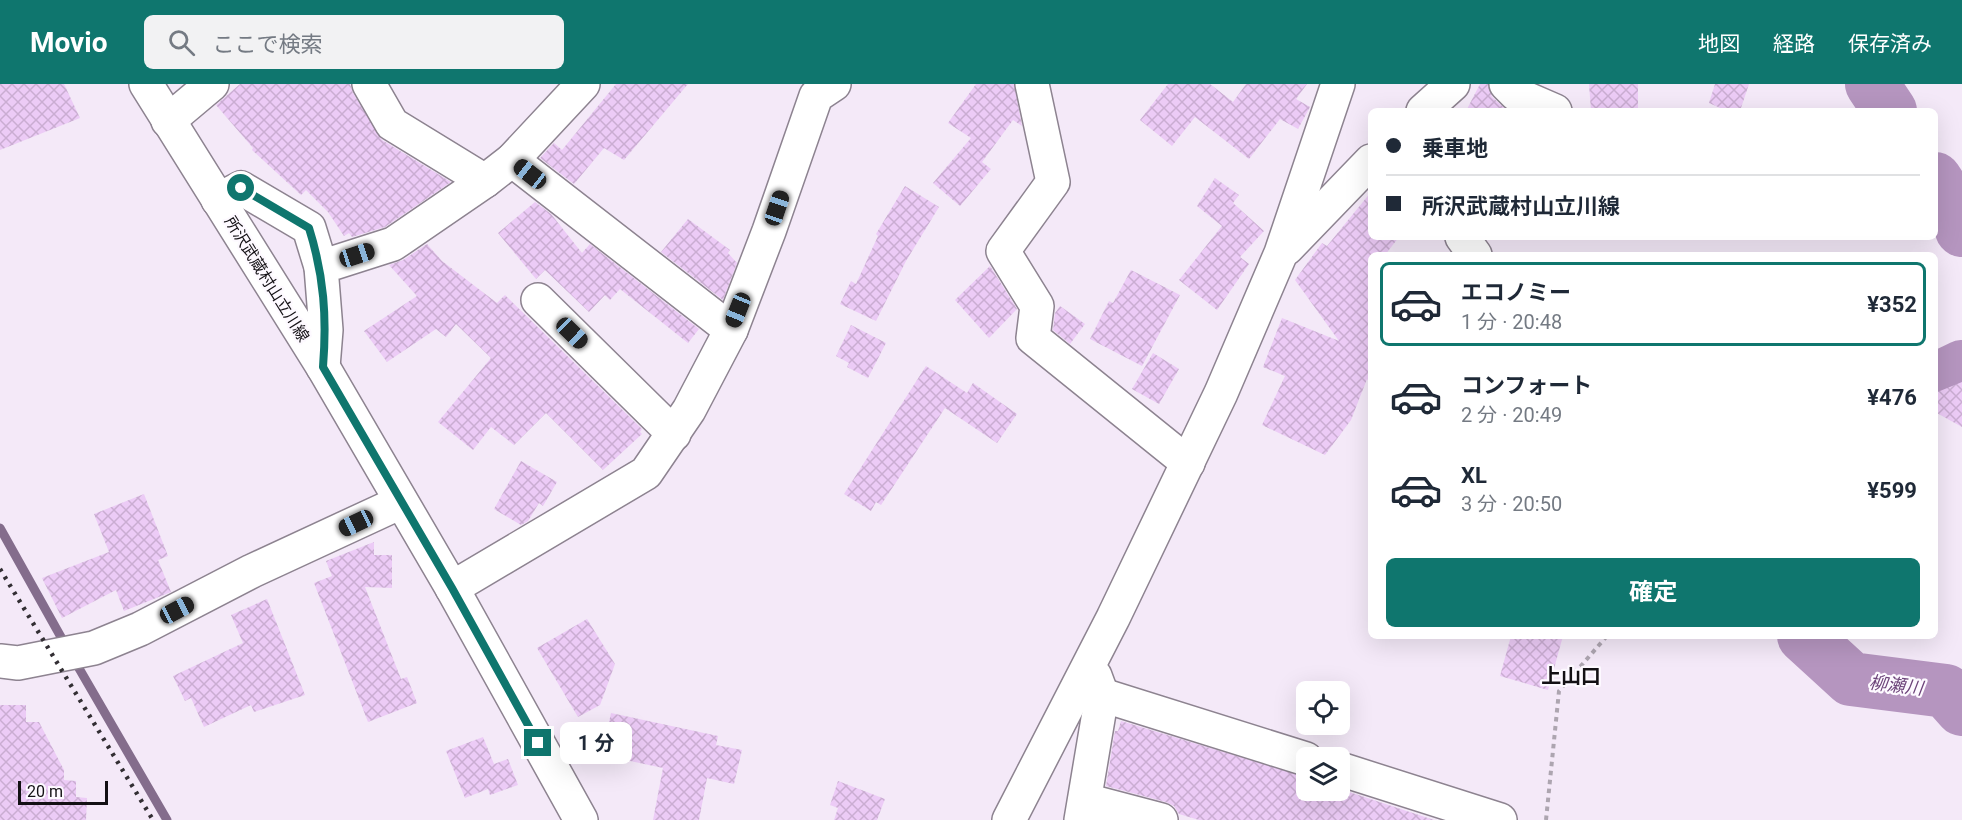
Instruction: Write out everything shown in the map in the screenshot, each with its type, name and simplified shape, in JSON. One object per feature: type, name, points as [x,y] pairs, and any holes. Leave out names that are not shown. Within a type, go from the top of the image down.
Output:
[{"type":"street","name":"所沢武蔵村山立川線","points":[[146,84],[323,367],[452,588],[581,820]]},
{"type":"street","points":[[168,121],[212,84]]},
{"type":"street","points":[[369,84],[392,124],[485,181]]},
{"type":"street","points":[[321,267],[393,244],[485,181],[512,160],[583,84]]},
{"type":"street","points":[[1032,84],[1053,182],[1003,250],[1037,306],[1033,338],[1188,463]]},
{"type":"street","points":[[1009,820],[1090,663],[1188,463],[1281,253],[1338,84]]},
{"type":"street","points":[[1426,108],[1453,84]]},
{"type":"street","points":[[1506,84],[1516,94],[1548,108]]},
{"type":"street","points":[[452,588],[646,473],[674,434],[730,330],[769,231],[818,88]]},
{"type":"street","points":[[512,160],[730,330]]},
{"type":"street","points":[[1281,253],[1368,164]]},
{"type":"street","points":[[218,200],[241,188],[309,228],[321,267],[326,330],[323,367]]},
{"type":"street","points":[[538,300],[674,434]]},
{"type":"street","points":[[0,661],[18,663],[94,648],[140,629],[252,571],[401,502]]},
{"type":"street","points":[[1090,663],[1102,695],[1083,810],[1161,820]]},
{"type":"street","points":[[1102,695],[1296,756]]},
{"type":"street","points":[[1350,772],[1500,820]]},
{"type":"path","points":[[1546,820],[1559,691],[1604,639]]},
{"type":"building","points":[[0,84],[64,84],[80,118],[0,150]]},
{"type":"building","points":[[240,84],[350,84],[353,93],[382,140],[451,182],[385,227],[352,237],[349,233],[344,236],[328,212],[306,190],[301,195],[252,150],[253,148],[216,105]]},
{"type":"building","points":[[616,84],[688,84],[624,160],[604,148],[574,184],[540,158],[554,143],[562,150]]},
{"type":"building","points":[[976,84],[1014,84],[1022,126],[1013,120],[982,162],[991,169],[960,206],[933,183],[971,138],[948,123]]},
{"type":"building","points":[[1168,84],[1210,84],[1233,102],[1246,84],[1307,84],[1296,99],[1310,107],[1298,129],[1280,119],[1249,159],[1195,117],[1172,146],[1140,120]]},
{"type":"building","points":[[1480,84],[1488,84],[1492,97],[1505,108],[1468,108]]},
{"type":"building","points":[[1589,84],[1638,84],[1638,108],[1591,108]]},
{"type":"building","points":[[1715,84],[1749,84],[1741,108],[1720,108],[1709,103]]},
{"type":"building","points":[[1215,178],[1239,195],[1233,203],[1264,231],[1240,257],[1249,264],[1217,310],[1179,280],[1222,226],[1197,206]]},
{"type":"building","points":[[905,186],[939,207],[906,261],[876,321],[840,304],[851,281],[856,284],[878,236],[876,234]]},
{"type":"building","points":[[1368,196],[1368,240],[1397,240],[1387,252],[1368,252],[1368,380],[1367,379],[1351,420],[1325,455],[1262,425],[1285,376],[1263,367],[1282,318],[1339,341],[1295,280],[1322,243],[1327,246]]},
{"type":"building","points":[[535,202],[551,214],[582,253],[590,244],[699,329],[688,343],[620,289],[610,300],[605,295],[589,312],[545,270],[536,279],[498,233]]},
{"type":"building","points":[[688,219],[730,250],[728,253],[737,263],[723,300],[661,252]]},
{"type":"building","points":[[427,244],[442,261],[497,303],[505,295],[642,429],[640,432],[642,434],[603,470],[546,413],[514,445],[491,427],[473,450],[438,422],[491,358],[456,324],[446,337],[436,329],[387,362],[364,331],[417,296],[389,265],[403,260]]},
{"type":"building","points":[[990,266],[1017,309],[989,338],[955,300]]},
{"type":"building","points":[[1131,270],[1180,295],[1142,366],[1090,339],[1109,301],[1113,303]]},
{"type":"building","points":[[1060,306],[1085,324],[1070,344],[1053,330],[1055,313]]},
{"type":"building","points":[[851,325],[886,343],[868,378],[847,367],[849,363],[836,356]]},
{"type":"building","points":[[1153,353],[1179,369],[1159,404],[1132,389]]},
{"type":"building","points":[[926,366],[967,393],[973,383],[1017,414],[997,443],[945,408],[881,505],[876,502],[871,511],[844,494]]},
{"type":"building","points":[[1962,382],[1962,427],[1938,414],[1938,392]]},
{"type":"building","points":[[521,461],[557,482],[543,506],[539,503],[528,521],[521,525],[494,509]]},
{"type":"building","points":[[144,494],[168,556],[158,560],[171,592],[124,611],[116,590],[62,618],[42,578],[109,552],[94,514]]},
{"type":"building","points":[[374,542],[374,555],[392,555],[392,588],[365,587],[401,679],[407,677],[417,703],[368,722],[314,583],[332,576],[326,561]]},
{"type":"building","points":[[267,599],[305,695],[254,712],[251,705],[204,727],[191,698],[185,701],[173,676],[243,643],[231,615]]},
{"type":"building","points":[[587,619],[615,664],[600,705],[578,717],[537,648]]},
{"type":"building","points":[[1510,639],[1562,639],[1548,690],[1500,676]]},
{"type":"building","points":[[0,705],[26,705],[26,722],[39,722],[64,770],[64,780],[76,781],[76,797],[87,798],[86,820],[0,820]]},
{"type":"building","points":[[611,713],[718,736],[716,745],[742,750],[734,784],[707,778],[699,820],[653,820],[663,768],[602,755]]},
{"type":"building","points":[[1121,721],[1296,774],[1296,801],[1350,801],[1350,792],[1434,820],[1199,820],[1179,814],[1174,806],[1166,802],[1106,786],[1115,731],[1118,731]]},
{"type":"building","points":[[483,737],[494,764],[508,759],[518,785],[490,795],[488,789],[465,798],[446,751]]},
{"type":"building","points":[[838,781],[885,799],[877,820],[834,820],[838,808],[830,805]]},
{"type":"waterway","name":"柳瀬川","points":[[1872,84],[1888,108]]},
{"type":"waterway","name":"柳瀬川","points":[[1938,184],[1956,211],[1962,230]]},
{"type":"waterway","name":"柳瀬川","points":[[1938,379],[1962,367]]},
{"type":"waterway","points":[[0,528],[66,646]]},
{"type":"waterway","name":"柳瀬川","points":[[1807,639],[1851,679],[1946,691],[1962,709]]},
{"type":"waterway","points":[[73,658],[167,820]]},
{"type":"railway","points":[[0,569],[153,820]]},
{"type":"district","name":"上山口","points":[[1571,676]]},
{"type":"route","points":[[241,188],[309,228],[321,267],[326,330],[323,367],[452,588],[538,743]]}]
